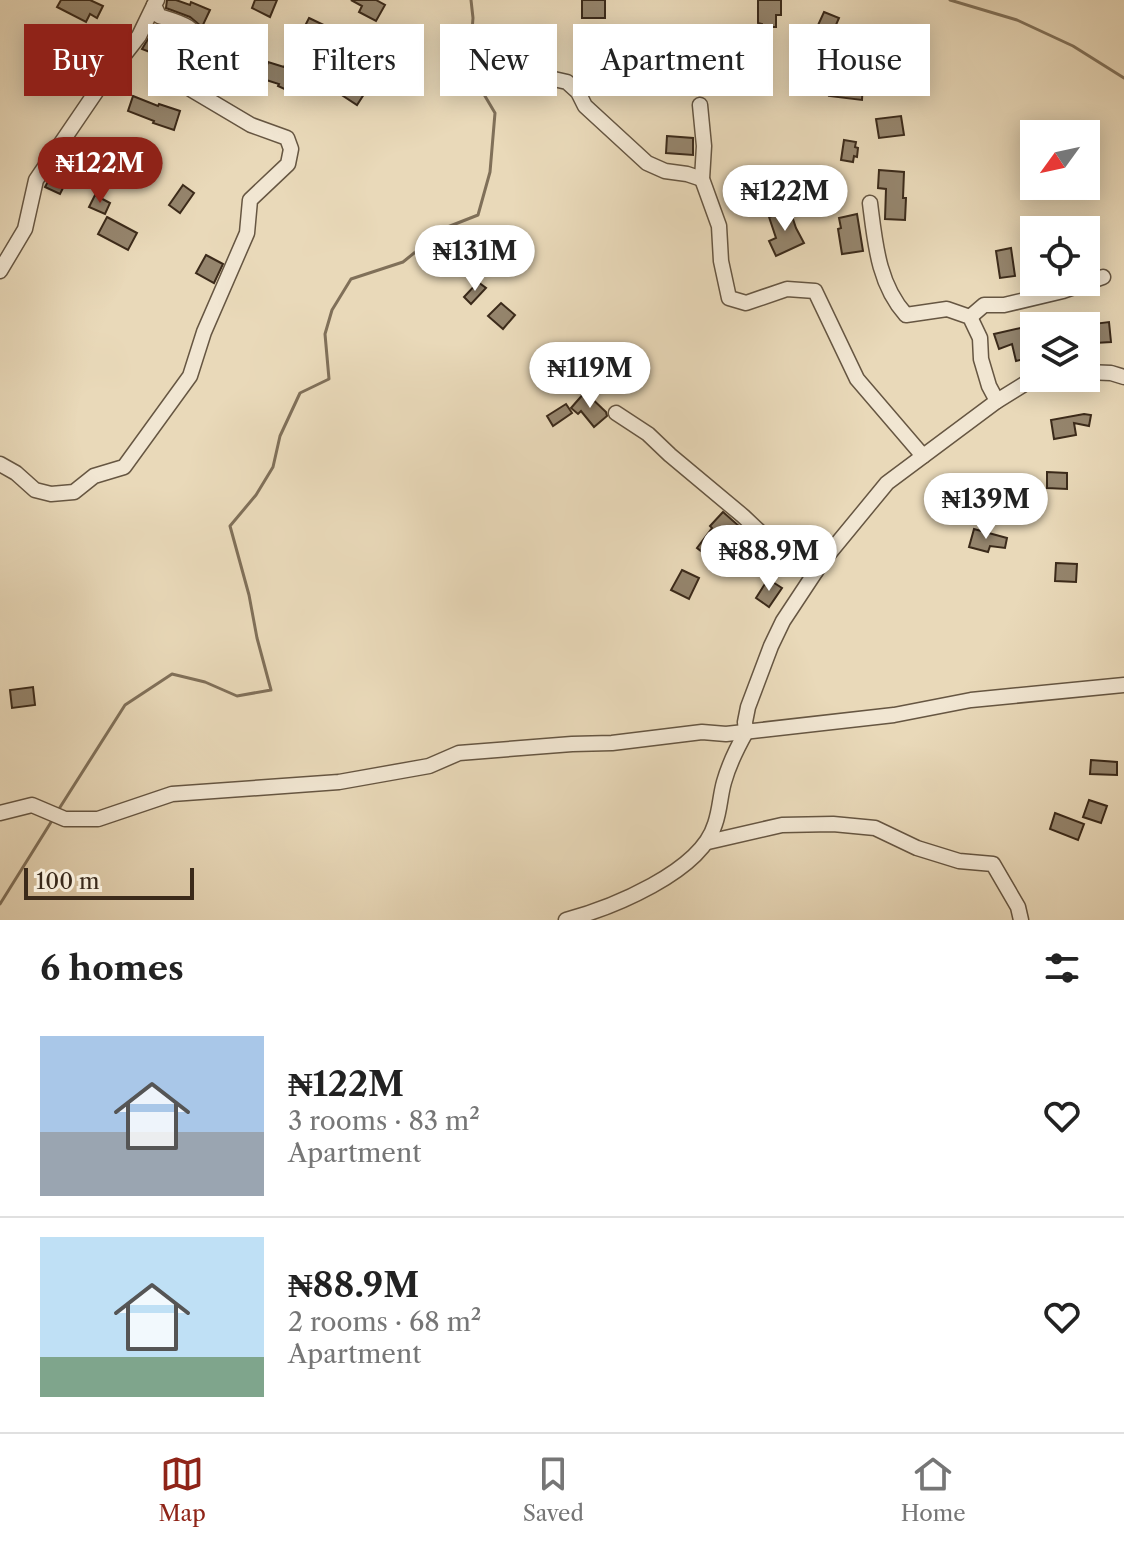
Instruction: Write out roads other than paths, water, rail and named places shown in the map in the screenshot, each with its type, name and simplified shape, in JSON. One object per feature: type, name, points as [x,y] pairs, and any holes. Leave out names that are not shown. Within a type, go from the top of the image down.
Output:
[{"type":"street","points":[[0,271],[25,229],[36,180],[100,86],[139,36],[156,2]]},
{"type":"street","points":[[0,464],[35,490],[51,494],[74,492],[94,476],[124,467],[190,376],[204,332],[247,233],[250,200],[288,164],[291,149],[287,138],[251,125],[192,90],[192,61],[201,47],[200,37],[187,25],[159,16],[156,2]]},
{"type":"street","points":[[557,80],[567,82],[578,92],[585,106],[647,163],[665,171],[702,179]]},
{"type":"street","points":[[700,105],[704,146],[702,179],[719,226],[721,261],[729,298],[746,303],[787,289],[815,291],[857,379],[923,456]]},
{"type":"street","points":[[870,203],[880,271],[896,305],[906,315],[947,309],[970,317],[980,338],[981,359],[997,401]]},
{"type":"street","points":[[970,317],[984,305],[1004,305],[1063,291],[1103,277]]},
{"type":"street","points":[[1100,373],[1124,377]]},
{"type":"street","points":[[566,920],[589,914],[678,871],[708,842],[733,753],[746,732],[748,707],[771,646],[783,621],[816,571],[887,483],[1020,387]]},
{"type":"street","points":[[616,413],[648,434],[762,534],[816,571]]},
{"type":"street","points":[[0,813],[32,805],[65,819],[98,819],[172,794],[339,782],[429,766],[459,753],[612,743],[702,732],[746,732],[894,715],[971,700],[1124,685]]},
{"type":"street","points":[[708,842],[782,825],[833,824],[875,828],[917,848],[959,861],[993,864],[1018,907],[1021,920]]},
{"type":"waterway","points":[[57,812],[125,705],[172,674],[205,682],[237,696],[271,690],[230,526],[256,495],[273,467],[280,436],[300,393],[329,379],[325,334],[332,310],[351,279],[403,262],[445,228],[478,215],[490,172],[495,113],[469,69],[473,18],[471,0]]},
{"type":"waterway","points":[[950,0],[1017,20],[1073,46],[1124,78]]},
{"type":"waterway","points":[[0,904],[53,819]]}]
